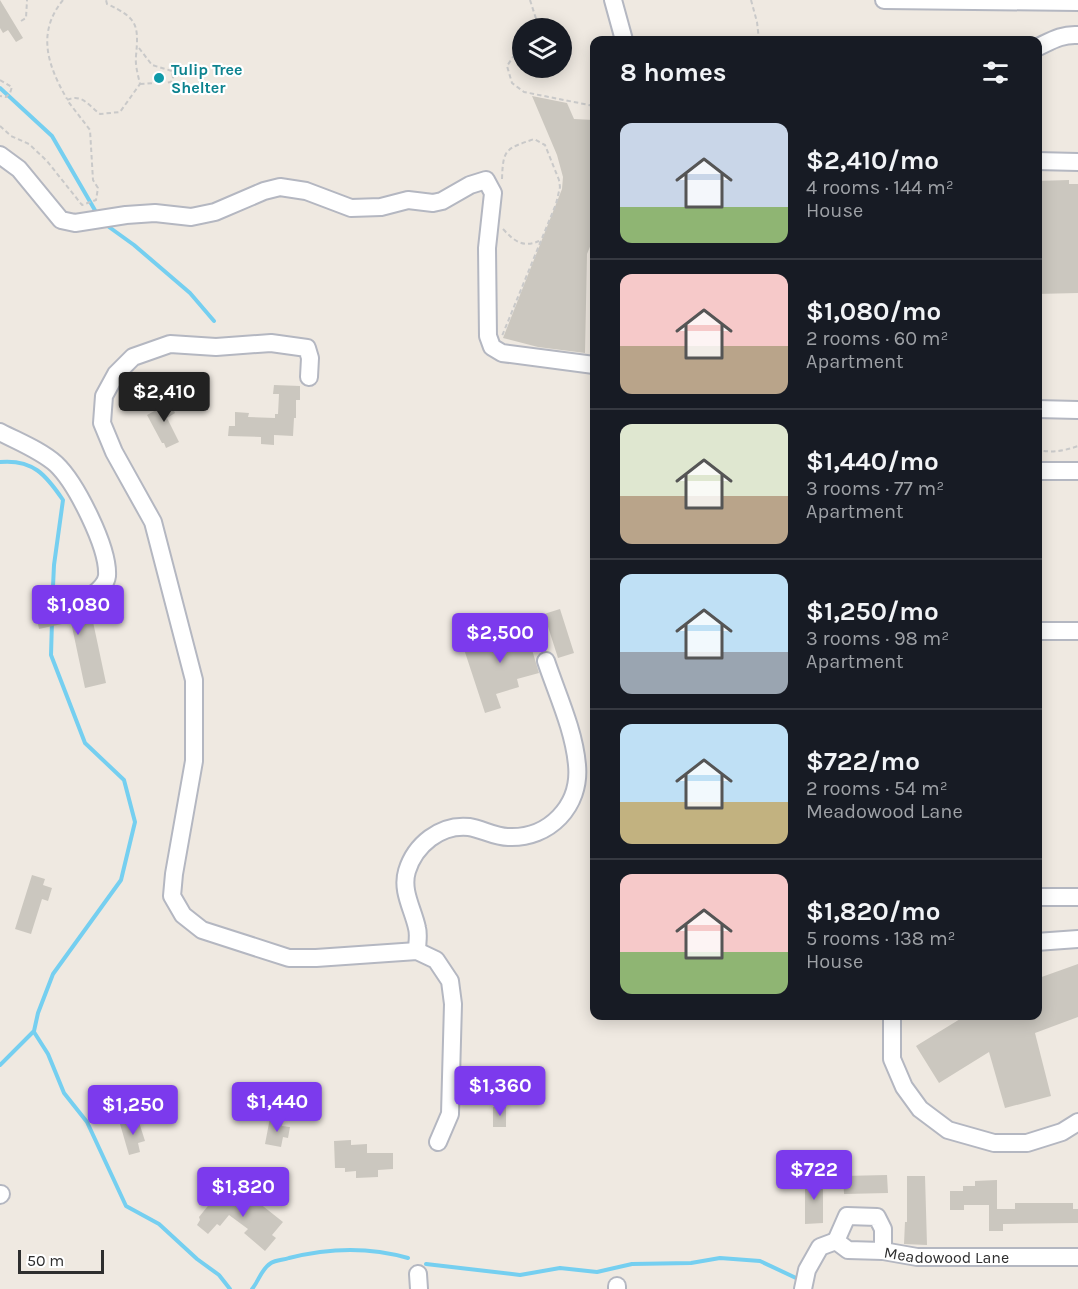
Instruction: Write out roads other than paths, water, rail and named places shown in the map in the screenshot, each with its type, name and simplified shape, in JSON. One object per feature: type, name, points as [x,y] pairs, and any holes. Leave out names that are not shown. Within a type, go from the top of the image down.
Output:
[{"type":"street","points":[[613,0],[623,36]]},
{"type":"street","points":[[885,0],[1078,2]]},
{"type":"street","points":[[1042,45],[1067,34],[1078,35]]},
{"type":"street","points":[[0,154],[19,169],[62,220],[75,224],[126,215],[155,213],[191,218],[215,212],[264,191],[280,187],[306,191],[351,208],[381,207],[408,200],[433,203],[486,180],[493,193],[488,248],[488,336],[492,347],[502,353],[590,364]]},
{"type":"street","points":[[1042,161],[1078,162]]},
{"type":"street","points":[[309,377],[310,358],[307,348],[272,343],[216,347],[170,344],[133,357],[116,374],[104,396],[102,423],[114,452],[153,522],[194,680],[194,761],[172,896],[183,915],[202,930],[289,958],[417,951],[436,960],[450,981],[453,1004],[450,1114],[438,1142]]},
{"type":"street","points":[[1042,409],[1078,410]]},
{"type":"street","points":[[0,432],[34,449],[56,465],[71,484],[88,513],[101,542],[107,576],[103,587],[94,594]]},
{"type":"street","points":[[1042,471],[1078,471]]},
{"type":"street","points":[[1042,631],[1078,631]]},
{"type":"street","points":[[417,951],[418,931],[405,885],[407,869],[420,846],[430,837],[456,828],[468,827],[507,837],[534,834],[560,818],[570,806],[578,768],[575,750],[546,661]]},
{"type":"street","points":[[1042,897],[1078,897]]},
{"type":"street","points":[[1042,942],[1078,939]]},
{"type":"street","points":[[892,1020],[891,1059],[904,1087],[920,1109],[948,1130],[994,1143],[1027,1143],[1062,1132],[1078,1122]]},
{"type":"street","points":[[803,1289],[807,1269],[847,1216],[877,1217],[883,1229],[883,1251]]},
{"type":"street","name":"Meadowood Lane","points":[[828,1244],[848,1250],[883,1251],[917,1257],[1078,1257]]},
{"type":"waterway","points":[[0,88],[52,136],[96,212]]},
{"type":"waterway","points":[[109,227],[134,245],[190,293],[214,321]]},
{"type":"waterway","points":[[0,462],[21,463],[38,470],[63,500],[54,565],[52,608]]},
{"type":"waterway","points":[[0,1065],[34,1031],[38,1013],[53,974],[121,880],[135,822],[124,780],[85,743],[51,655],[52,621]]},
{"type":"waterway","points":[[34,1032],[48,1054],[64,1093],[87,1122],[126,1206],[159,1224],[197,1259],[219,1275],[230,1289]]},
{"type":"waterway","points":[[252,1289],[265,1268],[271,1263],[319,1252],[349,1250],[379,1252],[408,1258]]},
{"type":"waterway","points":[[426,1264],[520,1275],[560,1268],[597,1272],[632,1264],[691,1263],[720,1258],[760,1261],[796,1278]]},
{"type":"place","name":"Tulip Tree Shelter","points":[[159,78]]}]
